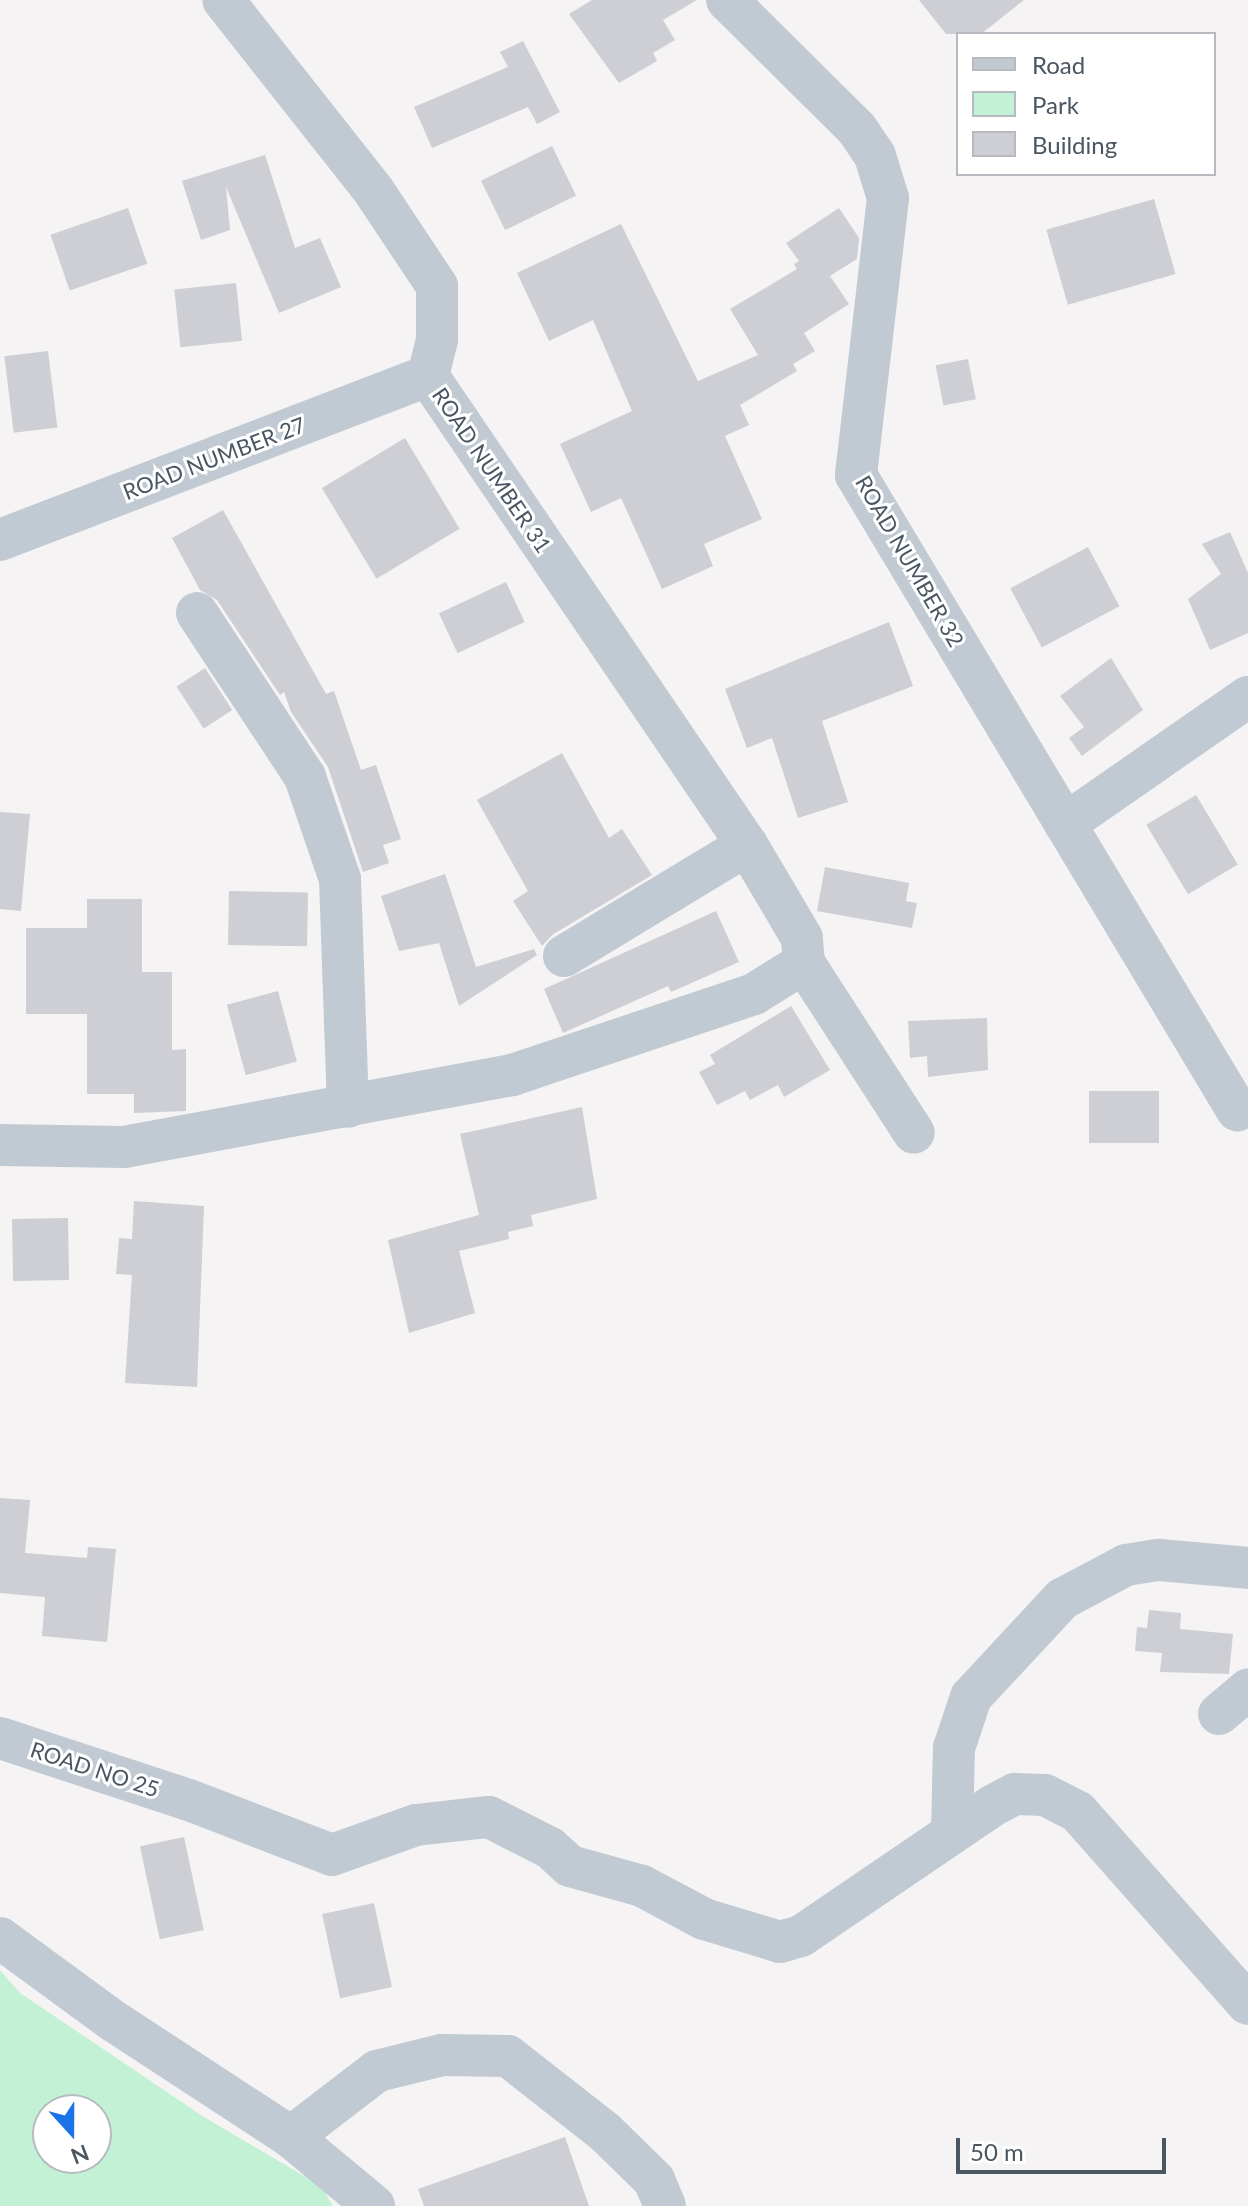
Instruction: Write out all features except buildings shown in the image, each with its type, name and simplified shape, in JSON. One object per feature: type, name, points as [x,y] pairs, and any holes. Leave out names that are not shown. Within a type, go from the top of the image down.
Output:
[{"type":"street","name":"ROAD NUMBER 31","points":[[223,0],[374,191],[437,286],[437,339],[428,376],[747,845],[803,951],[914,1133]]},
{"type":"street","name":"ROAD NUMBER 32","points":[[727,0],[857,129],[875,156],[888,198],[856,475],[1237,1110]]},
{"type":"street","name":"ROAD NUMBER 27","points":[[0,540],[428,376]]},
{"type":"street","points":[[197,613],[305,777],[340,879],[348,1107]]},
{"type":"street","points":[[1065,824],[1248,697]]},
{"type":"street","points":[[564,956],[747,845]]},
{"type":"street","points":[[0,1145],[124,1147],[512,1075],[754,994],[803,951]]},
{"type":"street","points":[[952,1833],[954,1748],[971,1697],[1062,1599],[1126,1565],[1159,1560],[1248,1568]]},
{"type":"street","name":"ROAD NO 25","points":[[0,1738],[189,1800],[332,1855],[416,1825],[489,1817],[550,1848],[570,1866],[642,1886],[704,1919],[780,1942],[801,1936],[1015,1794],[1045,1795],[1078,1812],[1248,2004]]},
{"type":"street","points":[[0,1938],[112,2020],[291,2137],[374,2206]]},
{"type":"street","points":[[291,2137],[377,2071],[442,2055],[508,2056],[605,2132],[654,2180],[665,2206]]},
{"type":"green space","points":[[0,1970],[20,1993],[204,2117],[321,2186],[333,2206],[0,2206]]}]
